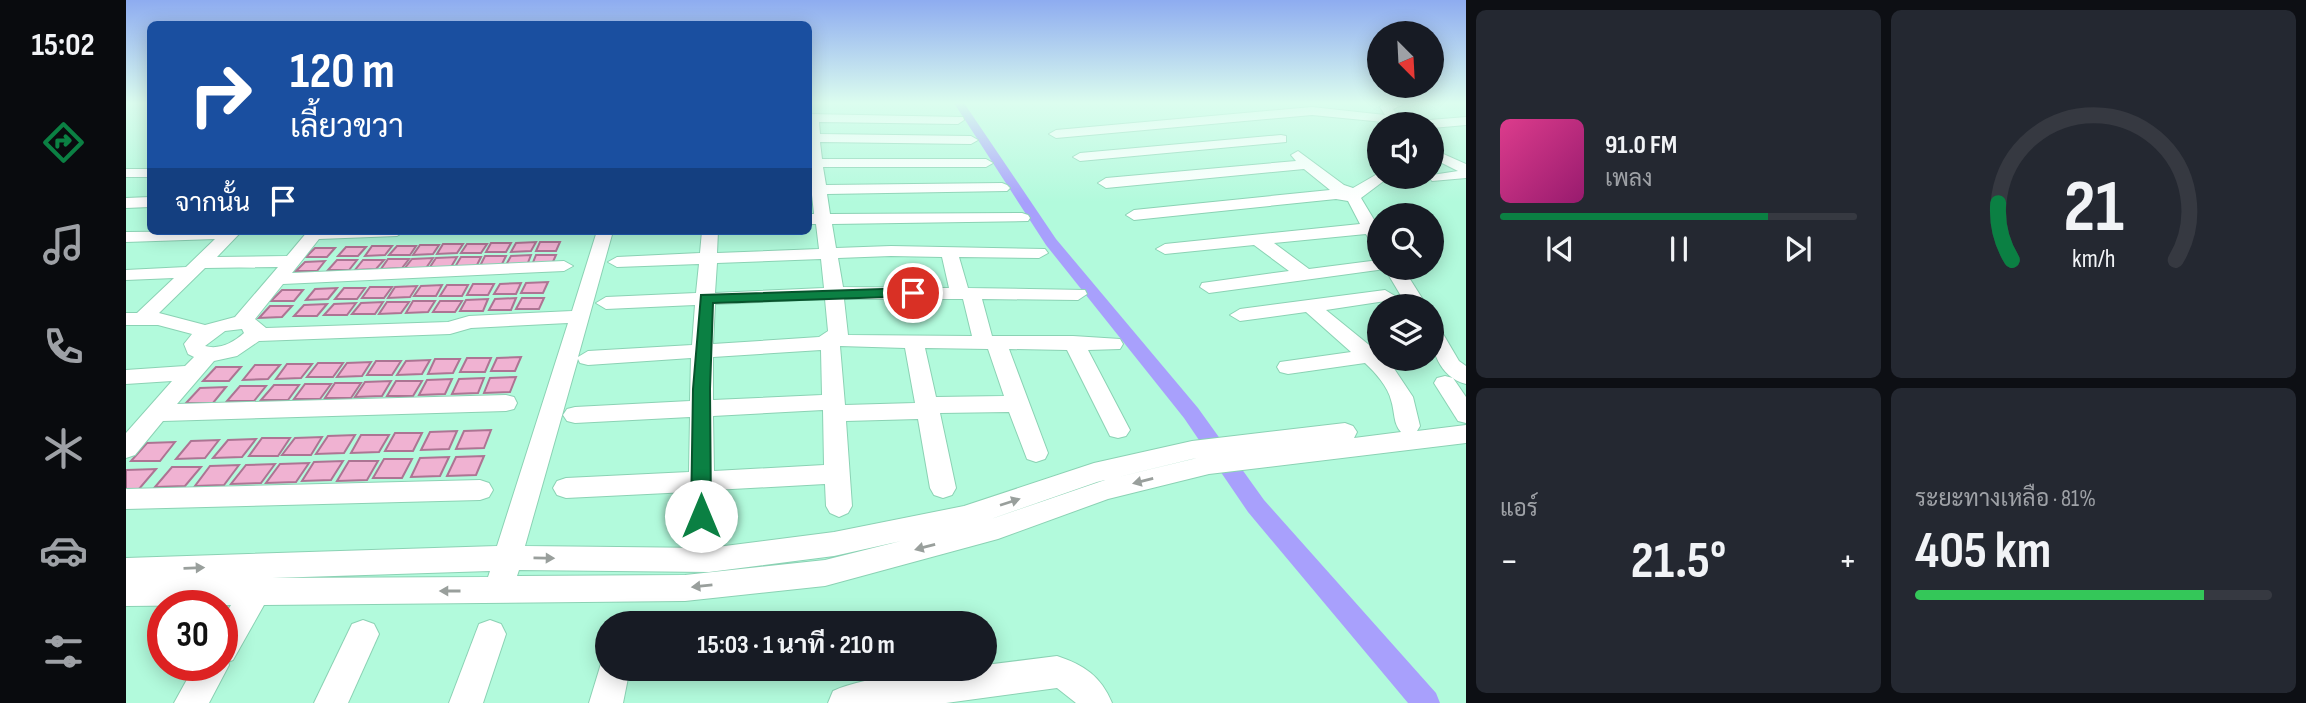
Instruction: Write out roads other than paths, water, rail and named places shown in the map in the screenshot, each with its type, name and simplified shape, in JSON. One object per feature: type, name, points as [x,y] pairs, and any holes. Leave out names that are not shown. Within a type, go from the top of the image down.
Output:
[{"type":"street","points":[[1278,136],[1306,164],[1347,194],[1367,223]]},
{"type":"street","points":[[1080,157],[1281,139]]},
{"type":"street","points":[[812,140],[971,140]]},
{"type":"street","points":[[909,140],[915,162]]},
{"type":"street","points":[[1444,152],[1466,150]]},
{"type":"street","points":[[1444,159],[1466,169]]},
{"type":"street","points":[[839,506],[834,408],[836,293],[828,254],[816,219],[812,163],[986,163]]},
{"type":"street","points":[[1106,183],[1306,164]]},
{"type":"street","points":[[126,173],[147,173]]},
{"type":"street","points":[[1444,177],[1466,174]]},
{"type":"street","points":[[1134,215],[1347,194],[1367,184]]},
{"type":"street","points":[[920,188],[944,252],[1018,404],[1036,453]]},
{"type":"street","points":[[814,190],[1002,188]]},
{"type":"street","points":[[126,203],[147,202]]},
{"type":"street","points":[[816,219],[1023,218]]},
{"type":"street","points":[[126,237],[169,235]]},
{"type":"street","points":[[134,319],[230,235]]},
{"type":"street","points":[[134,319],[159,319],[208,343],[235,349],[279,279],[314,235]]},
{"type":"street","points":[[571,324],[591,235]]},
{"type":"street","points":[[492,591],[571,324],[604,235]]},
{"type":"street","points":[[701,516],[702,351],[709,235]]},
{"type":"street","points":[[1166,249],[1257,239],[1367,235]]},
{"type":"street","points":[[1257,239],[1305,274]]},
{"type":"street","points":[[617,262],[828,254],[1040,253]]},
{"type":"street","points":[[126,275],[293,261]]},
{"type":"street","points":[[279,279],[564,266]]},
{"type":"street","points":[[1209,287],[1367,266]]},
{"type":"street","points":[[606,303],[836,293],[1079,294]]},
{"type":"street","points":[[1240,315],[1367,298]]},
{"type":"street","points":[[1310,306],[1367,349]]},
{"type":"street","points":[[248,329],[450,328],[466,336],[571,324]]},
{"type":"street","points":[[587,358],[835,342],[1113,344]]},
{"type":"street","points":[[1073,342],[1118,430]]},
{"type":"street","points":[[127,446],[192,373],[208,343]]},
{"type":"street","points":[[914,343],[943,488]]},
{"type":"street","points":[[1288,367],[1367,356]]},
{"type":"street","points":[[1444,359],[1466,415]]},
{"type":"street","points":[[1385,371],[1397,388],[1408,426]]},
{"type":"street","points":[[126,377],[192,373]]},
{"type":"street","points":[[158,413],[506,403]]},
{"type":"street","points":[[575,415],[701,408],[927,408],[1018,404]]},
{"type":"street","points":[[126,593],[685,588],[998,528],[1201,457],[1408,426],[1466,421]]},
{"type":"street","points":[[1262,449],[1466,434]]},
{"type":"street","points":[[566,488],[838,474]]},
{"type":"street","points":[[126,499],[480,490]]},
{"type":"street","points":[[126,570],[502,558],[822,560]]},
{"type":"street","points":[[238,621],[271,565]]},
{"type":"street","points":[[331,703],[363,634]]},
{"type":"street","points":[[466,703],[490,634]]},
{"type":"street","points":[[845,703],[853,699],[1057,672],[1074,678],[1088,690],[1095,703]]},
{"type":"street","points":[[191,703],[204,681]]},
{"type":"street","points":[[606,703],[611,681]]},
{"type":"waterway","points":[[981,136],[1051,242],[1191,413],[1256,506],[1426,703]]}]
